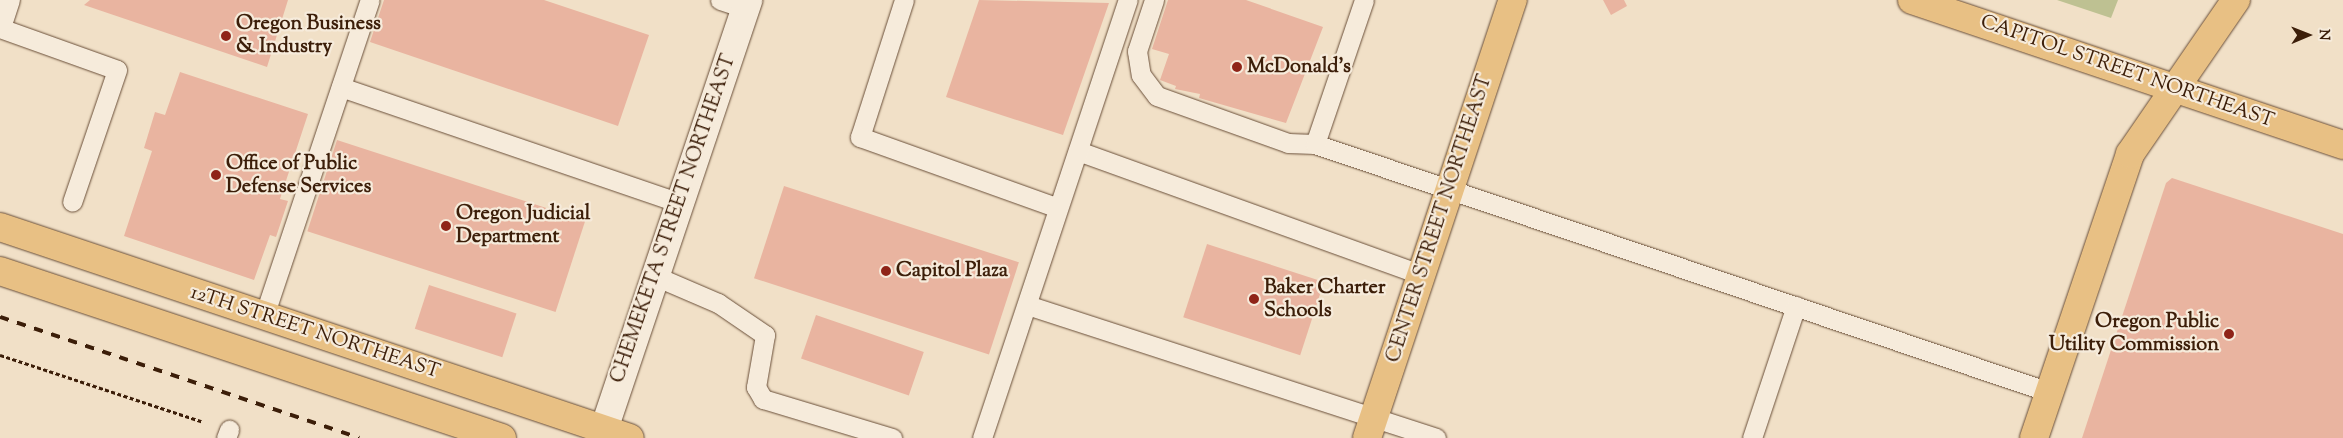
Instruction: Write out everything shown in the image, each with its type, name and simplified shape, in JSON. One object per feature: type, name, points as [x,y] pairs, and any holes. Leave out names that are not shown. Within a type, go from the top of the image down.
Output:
[{"type":"main road","name":"CENTER STREET NORTHEAST","points":[[1371,428],[1513,0]]},
{"type":"main road","name":"CAPITOL STREET NORTHEAST","points":[[1912,0],[2343,145]]},
{"type":"main road","points":[[2034,438],[2130,154],[2172,87],[2236,0]]},
{"type":"main road","name":"12TH STREET NORTHEAST","points":[[0,227],[602,433],[630,438]]},
{"type":"main road","name":"12TH STREET NORTHEAST","points":[[0,271],[502,438]]},
{"type":"street","points":[[0,18],[6,0]]},
{"type":"street","name":"CHEMEKETA STREET NORTHEAST","points":[[602,433],[747,4]]},
{"type":"lane","points":[[264,316],[370,0]]},
{"type":"lane","points":[[720,0],[747,4]]},
{"type":"lane","points":[[904,0],[860,137],[1058,208]]},
{"type":"lane","points":[[982,438],[1128,0]]},
{"type":"lane","points":[[1154,0],[1137,51],[1141,75],[1157,96],[1288,143],[1315,144],[2049,392]]},
{"type":"lane","points":[[1315,144],[1364,0]]},
{"type":"lane","points":[[0,28],[117,70],[72,202]]},
{"type":"lane","points":[[341,87],[680,203]]},
{"type":"lane","points":[[1078,151],[1422,275]]},
{"type":"lane","points":[[656,276],[718,303],[765,335],[756,387],[763,399],[892,438]]},
{"type":"lane","points":[[1027,305],[1371,428],[1436,438]]},
{"type":"lane","points":[[1752,438],[1796,306]]},
{"type":"path","points":[[0,355],[228,434]]},
{"type":"green space","points":[[2057,0],[2118,0],[2111,18]]},
{"type":"building","name":"Oregon Business & Industry","points":[[90,0],[288,0],[267,67],[84,5]]},
{"type":"building","points":[[384,0],[544,0],[649,35],[618,126],[370,42]]},
{"type":"building","points":[[979,0],[1109,3],[1063,135],[946,97]]},
{"type":"building","name":"McDonald's","points":[[1168,0],[1246,0],[1323,27],[1286,123],[1199,98],[1200,94],[1175,89],[1176,86],[1160,80],[1169,54],[1152,49]]},
{"type":"building","points":[[1603,0],[1624,0],[1627,6],[1611,15]]},
{"type":"building","name":"Office of Public Defense Services","points":[[180,72],[308,114],[280,199],[288,201],[276,237],[270,235],[254,280],[124,236],[152,151],[144,148],[155,112],[165,115]]},
{"type":"building","name":"Oregon Judicial Department","points":[[337,140],[585,221],[556,312],[307,231]]},
{"type":"building","name":"Oregon Public Utility Commission","points":[[2172,178],[2343,234],[2343,438],[2082,438],[2166,183]]},
{"type":"building","name":"Capitol Plaza","points":[[784,186],[1019,262],[989,355],[754,278]]},
{"type":"building","name":"Baker Charter Schools","points":[[1207,244],[1324,282],[1300,355],[1183,317]]},
{"type":"building","points":[[429,285],[516,313],[502,357],[415,329]]},
{"type":"building","points":[[816,315],[924,352],[909,396],[801,358]]},
{"type":"railway","points":[[0,317],[359,438]]},
{"type":"place","name":"Oregon Business & Industry","points":[[226,36]]},
{"type":"place","name":"McDonald's","points":[[1237,67]]},
{"type":"place","name":"Office of Public Defense Services","points":[[216,175]]},
{"type":"place","name":"Oregon Judicial Department","points":[[446,226]]},
{"type":"place","name":"Capitol Plaza","points":[[886,271]]},
{"type":"place","name":"Baker Charter Schools","points":[[1254,299]]},
{"type":"place","name":"Oregon Public Utility Commission","points":[[2229,334]]}]
